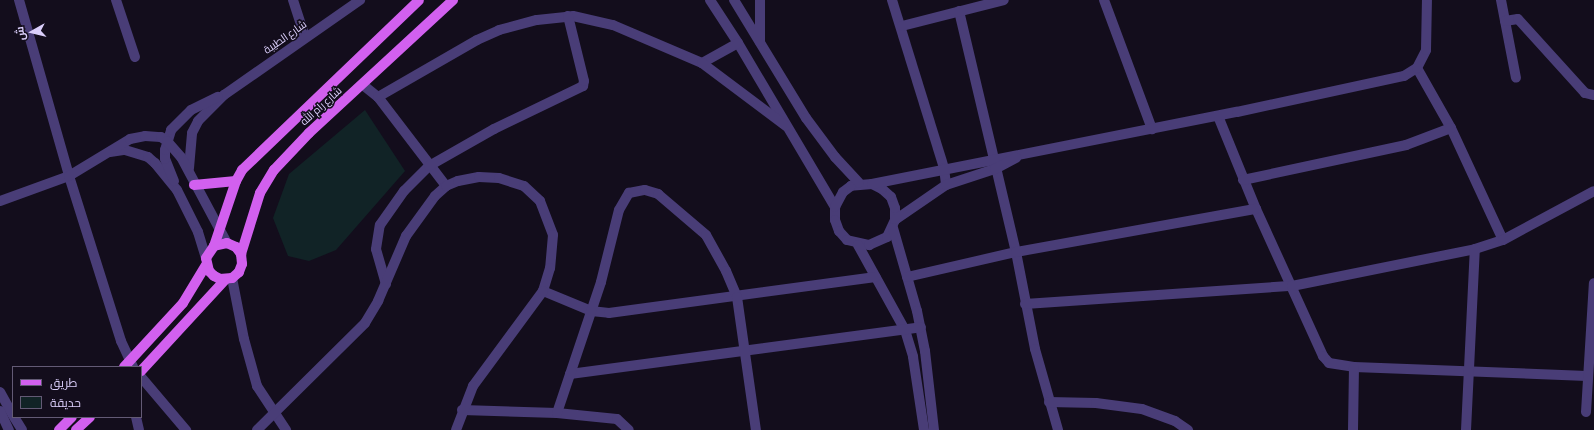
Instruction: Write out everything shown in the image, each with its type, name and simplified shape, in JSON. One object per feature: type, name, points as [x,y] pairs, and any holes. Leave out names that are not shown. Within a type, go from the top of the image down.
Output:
[{"type":"main road","name":"شارع رام الله","points":[[214,246],[218,228],[236,181],[253,158],[419,0]]},
{"type":"main road","name":"شارع رام الله","points":[[241,254],[260,193],[274,170],[308,133],[363,85],[453,0]]},
{"type":"main road","points":[[194,185],[236,181]]},
{"type":"main road","points":[[129,365],[183,302],[214,246],[227,243],[236,247],[241,254],[242,264],[239,272],[229,279],[142,370]]},
{"type":"main road","points":[[206,261],[214,276],[229,279]]},
{"type":"main road","points":[[59,430],[71,418]]},
{"type":"main road","points":[[76,430],[89,418]]},
{"type":"street","points":[[19,0],[69,176],[129,365]]},
{"type":"street","points":[[116,0],[135,58]]},
{"type":"street","points":[[293,0],[305,37]]},
{"type":"street","name":"شارع الطيبة","points":[[189,171],[189,145],[192,133],[198,121],[224,95],[360,0]]},
{"type":"street","points":[[710,0],[738,43],[835,207]]},
{"type":"street","points":[[734,0],[806,118],[835,157],[860,184]]},
{"type":"street","points":[[760,0],[760,42]]},
{"type":"street","points":[[892,0],[902,26],[944,168],[946,185]]},
{"type":"street","points":[[902,26],[1004,0]]},
{"type":"street","points":[[1104,0],[1152,129]]},
{"type":"street","points":[[994,164],[944,168],[872,184],[860,184],[844,192],[835,207],[834,220],[839,231],[847,240],[858,245],[878,242],[894,224],[946,185],[994,164],[1023,155],[1218,116],[1404,76],[1417,68],[1426,50],[1427,0]]},
{"type":"street","points":[[1501,0],[1516,78]]},
{"type":"street","points":[[959,11],[1016,252],[1025,304],[1049,402],[1058,430]]},
{"type":"street","points":[[378,97],[477,40],[500,30],[537,20],[568,16],[593,19],[613,25],[702,63],[786,126]]},
{"type":"street","points":[[386,284],[376,249],[380,225],[404,191],[429,166],[494,129],[583,86],[584,81],[568,16]]},
{"type":"street","points":[[1505,21],[1518,19],[1585,93],[1594,96]]},
{"type":"street","points":[[702,63],[738,43]]},
{"type":"street","points":[[1417,68],[1451,128],[1503,240]]},
{"type":"street","points":[[363,85],[378,97],[429,166],[446,186]]},
{"type":"street","name":"شارع الطيبة","points":[[177,190],[165,159],[167,140],[171,130],[191,110],[224,95]]},
{"type":"street","points":[[1218,116],[1243,180],[1326,361],[1354,367],[1588,376]]},
{"type":"street","points":[[1243,180],[1406,145],[1451,128]]},
{"type":"street","points":[[2,203],[69,176],[130,138],[152,136],[167,140],[189,171],[194,185],[227,243]]},
{"type":"street","points":[[106,152],[125,150],[148,157],[177,190],[198,232],[206,261]]},
{"type":"street","points":[[256,430],[365,323],[386,284],[410,230],[434,196],[446,186],[467,179],[488,177],[518,183],[532,191],[547,213],[553,235],[550,268],[543,291],[473,386],[462,410],[456,430]]},
{"type":"street","points":[[872,184],[882,189],[891,197],[896,208],[894,224],[921,327],[934,430]]},
{"type":"street","points":[[1025,304],[1292,286],[1475,249],[1503,240],[1594,190]]},
{"type":"street","points":[[557,413],[591,311],[619,210],[624,198],[636,191],[658,194],[706,235],[715,248],[737,297],[756,430]]},
{"type":"street","points":[[907,277],[1016,252],[1256,209]]},
{"type":"street","points":[[858,245],[905,330],[913,357],[924,430]]},
{"type":"street","points":[[1466,430],[1475,249]]},
{"type":"street","points":[[543,291],[591,311],[609,313],[737,297],[876,277]]},
{"type":"street","points":[[229,279],[257,386],[274,414],[286,430]]},
{"type":"street","points":[[1586,412],[1594,283]]},
{"type":"street","points":[[570,374],[921,327]]},
{"type":"street","points":[[1353,430],[1354,367]]},
{"type":"street","points":[[142,378],[186,430]]},
{"type":"street","points":[[0,392],[12,413]]},
{"type":"street","points":[[1049,402],[1096,403],[1142,409],[1175,422],[1188,430]]},
{"type":"street","points":[[462,410],[557,413],[617,419],[629,430]]},
{"type":"street","points":[[0,411],[9,430]]},
{"type":"street","points":[[15,418],[22,430]]},
{"type":"street","points":[[136,418],[139,430]]},
{"type":"green space","points":[[365,110],[405,171],[336,250],[309,261],[288,256],[273,218],[289,174]]}]
